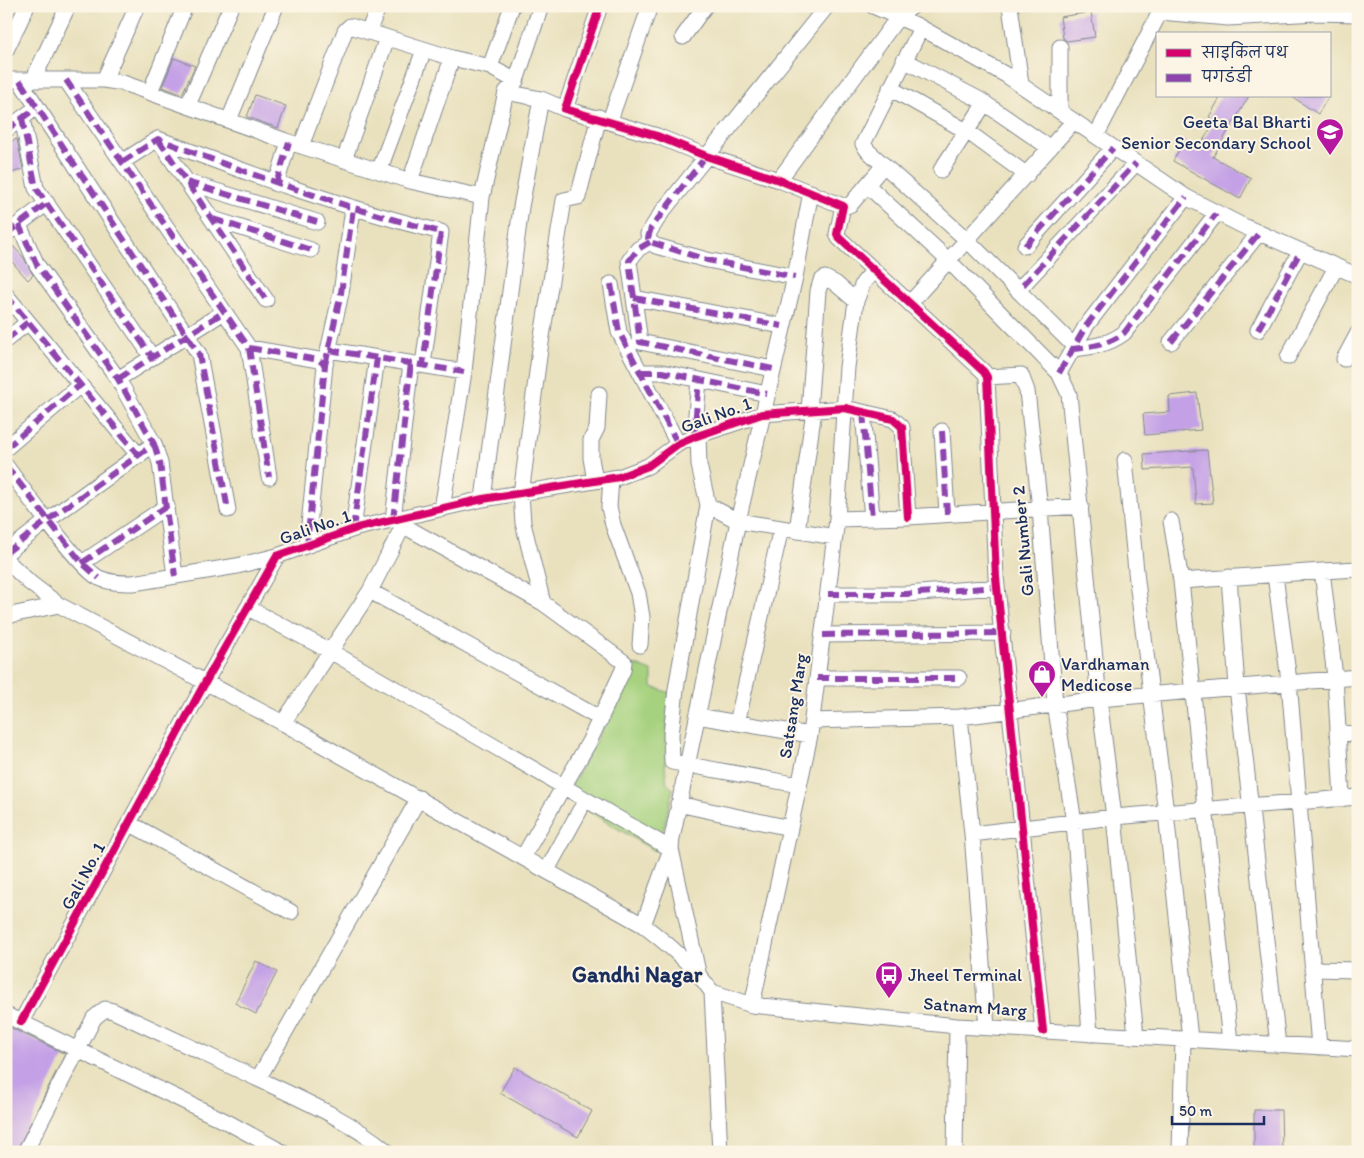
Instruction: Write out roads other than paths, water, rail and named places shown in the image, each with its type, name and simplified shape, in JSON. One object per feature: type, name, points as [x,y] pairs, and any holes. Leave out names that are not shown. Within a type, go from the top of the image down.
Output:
[{"type":"street","points":[[6,50],[27,6]]},
{"type":"street","points":[[20,80],[68,6]]},
{"type":"street","points":[[104,80],[137,6]]},
{"type":"street","points":[[150,92],[185,6]]},
{"type":"street","points":[[188,105],[231,6]]},
{"type":"street","points":[[229,120],[276,6]]},
{"type":"street","points":[[368,32],[379,6]]},
{"type":"street","points":[[490,67],[512,6]]},
{"type":"street","points":[[442,509],[464,372],[482,197],[511,86],[540,6]]},
{"type":"street","points":[[565,108],[600,6]]},
{"type":"street","points":[[543,603],[523,523],[521,494],[540,349],[564,200],[578,197],[604,119],[650,6]]},
{"type":"street","points":[[684,37],[705,6]]},
{"type":"street","points":[[650,242],[648,238],[651,228],[706,156],[827,6]]},
{"type":"street","points":[[873,6],[899,16],[1021,84],[1073,122],[1186,197],[1216,214],[1358,276]]},
{"type":"street","points":[[779,180],[899,16],[912,6]]},
{"type":"street","points":[[1010,6],[1021,84]]},
{"type":"street","points":[[1096,136],[1162,9],[1235,19],[1316,13],[1358,14]]},
{"type":"street","points":[[276,184],[347,28],[350,26],[424,50],[490,67],[511,86],[541,99],[657,136],[706,156],[779,180],[844,206],[852,204],[884,165]]},
{"type":"street","points":[[921,28],[863,144],[967,240],[1073,347],[1099,346],[1113,341],[1124,333],[1216,214]]},
{"type":"street","points":[[344,160],[387,38]]},
{"type":"street","points":[[1060,47],[1060,111]]},
{"type":"street","points":[[379,171],[424,50]]},
{"type":"street","points":[[410,181],[452,58]]},
{"type":"street","points":[[904,60],[985,103],[1050,148]]},
{"type":"street","points":[[20,80],[104,80],[122,83],[295,144],[410,181],[482,197]]},
{"type":"street","points":[[20,80],[36,108],[199,354],[228,510]]},
{"type":"street","points":[[66,80],[249,348],[269,477]]},
{"type":"street","points":[[890,88],[968,132],[1027,175]]},
{"type":"street","points":[[484,499],[521,207],[541,99]]},
{"type":"street","points":[[941,170],[968,132],[985,103]]},
{"type":"street","points":[[6,130],[36,108]]},
{"type":"street","points":[[22,118],[36,188],[152,357]]},
{"type":"street","points":[[910,303],[1073,122]]},
{"type":"street","points":[[122,162],[158,139]]},
{"type":"street","points":[[158,139],[266,300]]},
{"type":"street","points":[[158,139],[276,184],[353,209],[441,232],[417,364],[401,521],[370,591],[283,722]]},
{"type":"street","points":[[1025,246],[1113,148]]},
{"type":"street","points":[[1023,285],[1136,163]]},
{"type":"street","points":[[187,182],[317,222]]},
{"type":"street","points":[[867,186],[949,261],[1059,373],[1066,386],[1071,405],[1099,699],[1114,817],[1136,1036]]},
{"type":"street","points":[[643,925],[671,849],[678,804],[738,521],[782,326],[795,277],[811,192]]},
{"type":"street","points":[[1059,373],[1073,347],[1118,282],[1186,197]]},
{"type":"street","points":[[6,234],[47,203]]},
{"type":"street","points":[[844,206],[837,236],[984,372],[987,377],[997,587],[1043,1031]]},
{"type":"street","points":[[307,545],[326,365],[341,293],[353,209]]},
{"type":"street","points":[[213,219],[311,250]]},
{"type":"street","points":[[19,224],[37,265],[118,379],[154,444],[160,464],[167,506],[175,576]]},
{"type":"street","points":[[1171,342],[1259,233]]},
{"type":"street","points":[[650,242],[708,260],[795,277]]},
{"type":"street","points":[[650,242],[638,250],[629,262],[640,342],[773,369]]},
{"type":"street","points":[[1258,330],[1300,252]]},
{"type":"street","points":[[1288,357],[1336,267]]},
{"type":"street","name":"Satsang Marg","points":[[752,1004],[811,728],[835,538],[847,367],[856,301],[863,283],[874,270]]},
{"type":"street","points":[[797,532],[811,410],[818,290],[821,281],[825,278],[835,283],[856,301]]},
{"type":"street","points":[[611,284],[619,332],[678,444]]},
{"type":"street","points":[[6,295],[139,456]]},
{"type":"street","points":[[634,298],[782,326]]},
{"type":"street","points":[[118,379],[224,312]]},
{"type":"street","points":[[6,340],[28,322]]},
{"type":"street","points":[[1344,359],[1358,333]]},
{"type":"street","points":[[249,348],[319,360],[326,365]]},
{"type":"street","points":[[329,350],[464,372]]},
{"type":"street","points":[[353,529],[377,358]]},
{"type":"street","points":[[641,372],[662,372],[767,394]]},
{"type":"street","name":"Gali Number 2","points":[[987,377],[1021,375],[1027,390],[1040,509],[1055,704],[1074,822],[1090,1034]]},
{"type":"street","points":[[699,380],[696,436],[699,465],[708,505],[676,689],[671,735],[672,762],[799,785]]},
{"type":"street","points":[[6,448],[80,385]]},
{"type":"street","points":[[595,481],[591,458],[591,440],[598,422],[599,394]]},
{"type":"street","name":"Gali No. 1","points":[[13,1019],[129,823],[197,676],[248,608],[277,556],[353,529],[401,521],[484,499],[595,481],[635,472],[648,466],[678,444],[696,436],[762,414],[811,410],[845,408],[893,419],[902,426],[908,517]]},
{"type":"street","points":[[863,412],[872,518]]},
{"type":"street","points":[[942,431],[947,514]]},
{"type":"street","points":[[6,553],[48,520],[154,444]]},
{"type":"street","points":[[1125,460],[1166,813],[1186,1039],[1180,1152]]},
{"type":"street","points":[[6,466],[82,563],[99,578],[133,583],[237,566],[277,556]]},
{"type":"street","points":[[611,478],[609,507],[613,525],[638,593],[642,617],[640,645]]},
{"type":"street","points":[[708,505],[738,521],[835,538]]},
{"type":"street","points":[[82,563],[167,506]]},
{"type":"street","points":[[837,519],[908,517],[1081,506]]},
{"type":"street","points":[[401,521],[543,603],[624,662],[624,670],[601,719],[523,856]]},
{"type":"street","points":[[1171,521],[1181,581],[1230,1042]]},
{"type":"street","points":[[737,723],[780,528]]},
{"type":"street","points":[[6,560],[30,584],[59,605],[283,722],[523,856],[643,925],[672,948],[698,972],[712,992],[720,1152]]},
{"type":"street","points":[[1181,581],[1358,569]]},
{"type":"street","points":[[1322,570],[1335,677],[1342,799]]},
{"type":"street","points":[[1275,575],[1289,682],[1319,1047]]},
{"type":"street","points":[[1229,577],[1237,687],[1278,1044]]},
{"type":"street","points":[[828,594],[906,594],[997,587]]},
{"type":"street","points":[[370,591],[601,719]]},
{"type":"street","points":[[6,616],[59,605]]},
{"type":"street","points":[[248,608],[330,651],[671,849],[698,972]]},
{"type":"street","points":[[823,635],[1002,633]]},
{"type":"street","points":[[697,716],[737,723],[811,728],[960,717],[1099,699],[1335,677],[1358,677]]},
{"type":"street","points":[[817,678],[959,678]]},
{"type":"street","points":[[960,717],[988,1028]]},
{"type":"street","points":[[1337,733],[1358,734]]},
{"type":"street","points":[[972,834],[1114,817],[1358,797]]},
{"type":"street","points":[[258,1079],[419,798]]},
{"type":"street","points":[[678,804],[790,828]]},
{"type":"street","points":[[547,870],[580,810]]},
{"type":"street","points":[[129,823],[291,912]]},
{"type":"street","points":[[1312,969],[1358,970]]},
{"type":"street","name":"Satnam Marg","points":[[712,992],[752,1004],[957,1026],[1358,1049]]},
{"type":"street","points":[[25,1152],[94,1018],[105,1009],[258,1079],[345,1122],[369,1136],[388,1152]]},
{"type":"street","points":[[13,1019],[229,1124],[282,1152]]},
{"type":"street","points":[[955,1152],[957,1026]]},
{"type":"place","name":"Geeta Bal Bharti Senior Secondary School","points":[[1330,156]]},
{"type":"place","name":"Vardhaman Medicose","points":[[1042,698]]},
{"type":"place","name":"Jheel Terminal","points":[[889,999]]},
{"type":"district","name":"Gandhi Nagar","points":[[637,974]]}]
